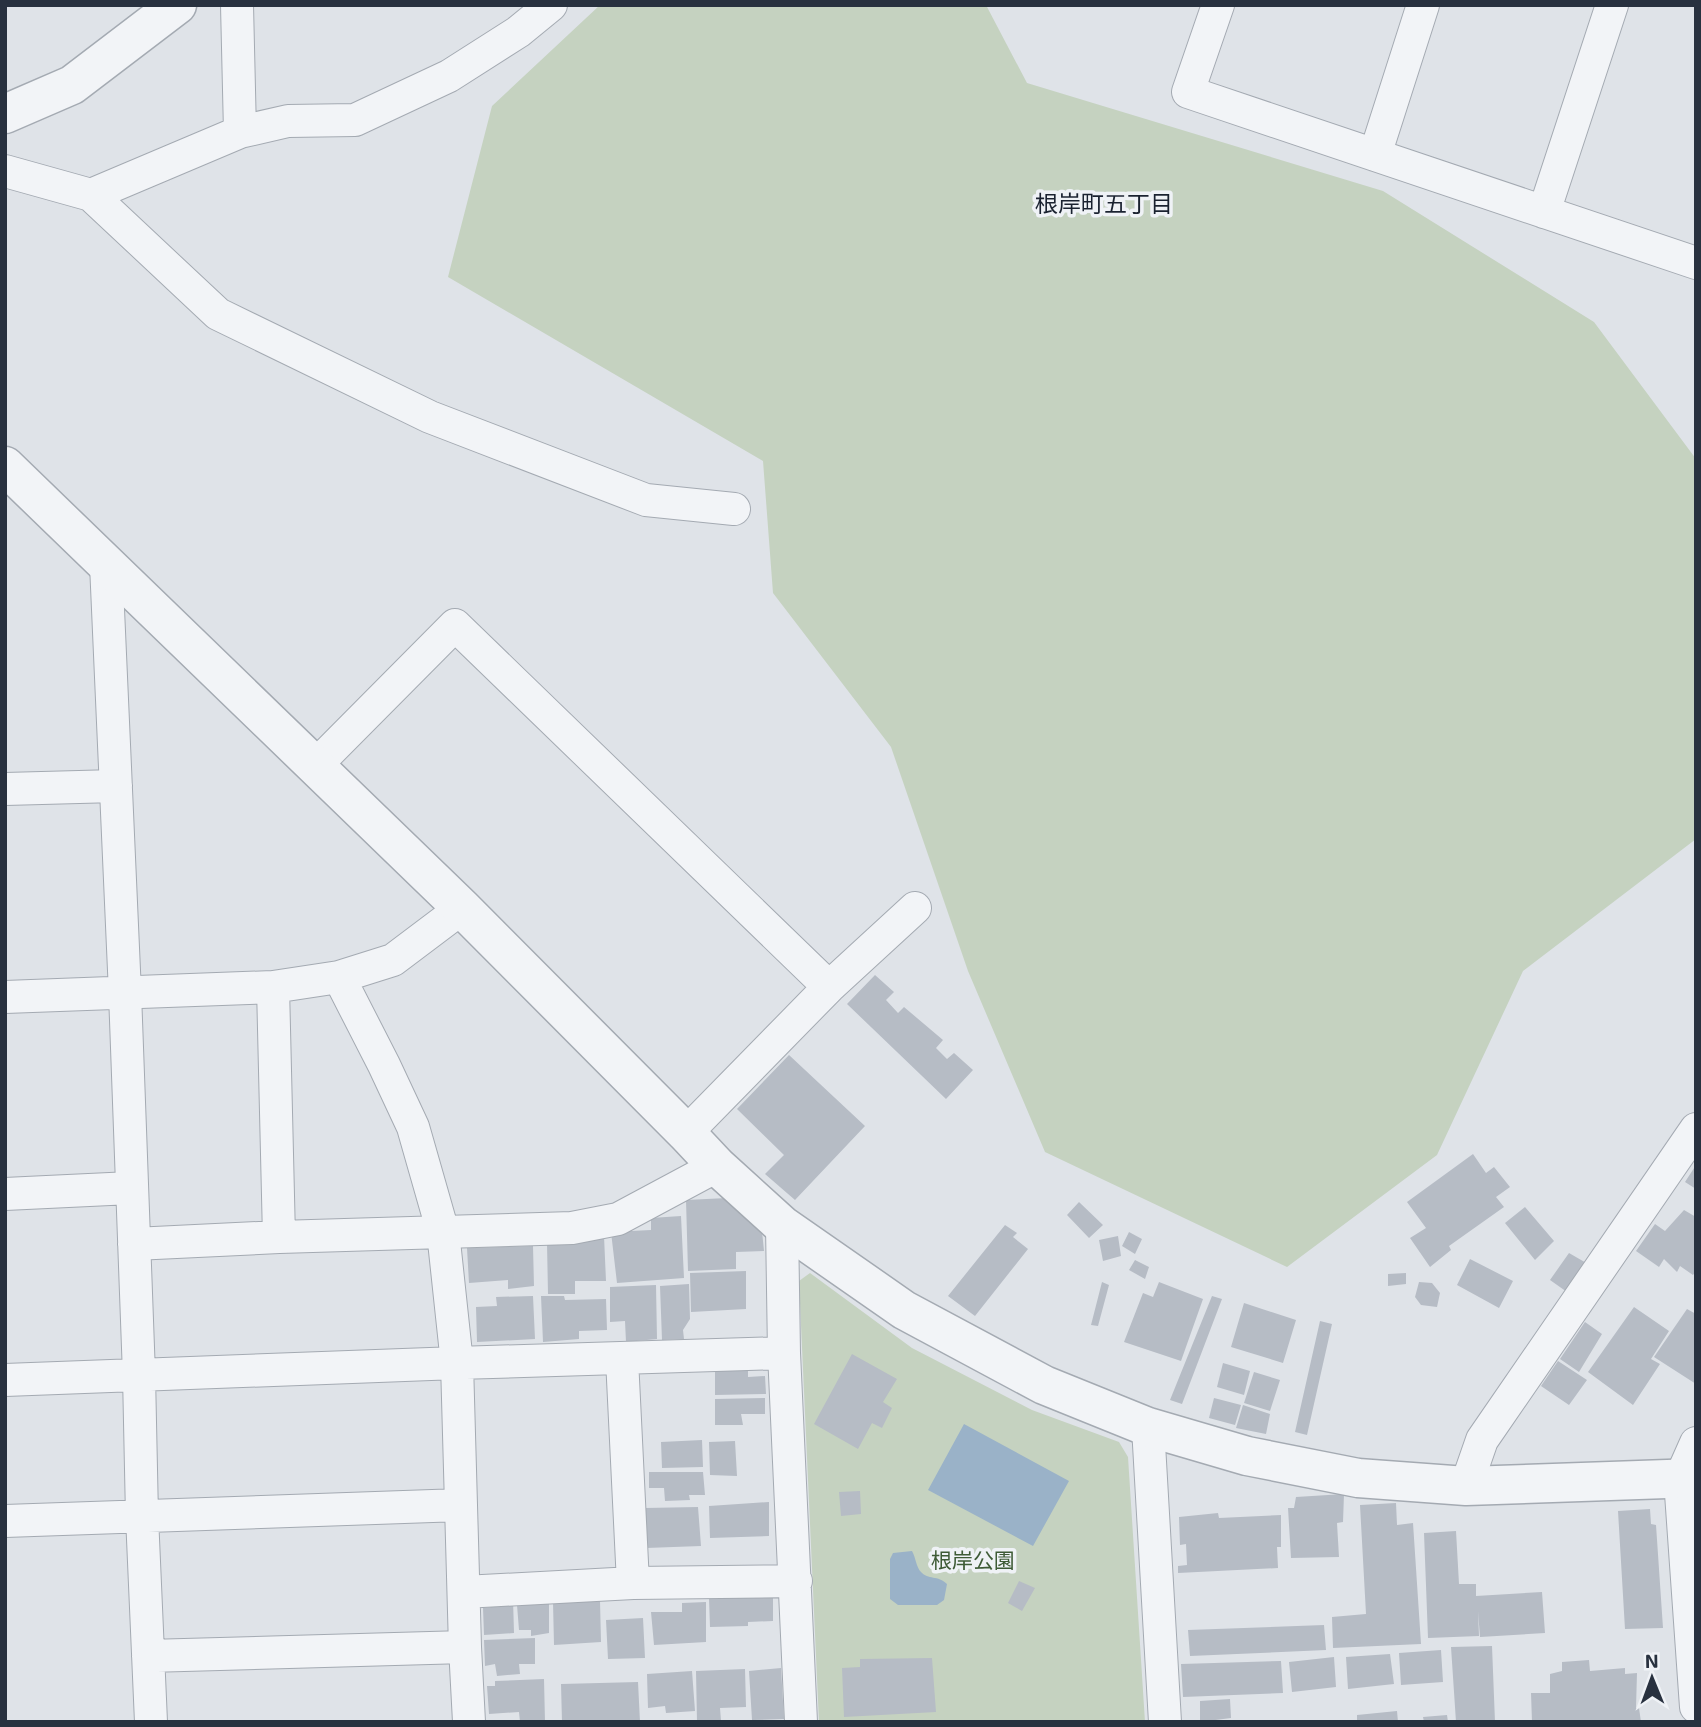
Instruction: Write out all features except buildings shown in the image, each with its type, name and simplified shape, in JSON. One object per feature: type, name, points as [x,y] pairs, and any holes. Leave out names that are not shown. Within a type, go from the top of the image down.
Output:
[{"type":"street","points":[[5,114],[72,85],[177,5]]},
{"type":"street","points":[[237,5],[240,132]]},
{"type":"street","points":[[91,195],[240,132],[288,121],[355,120],[449,76],[519,32],[551,5]]},
{"type":"street","points":[[1218,5],[1188,92],[1696,263]]},
{"type":"street","points":[[1376,155],[1423,5]]},
{"type":"street","points":[[1544,212],[1612,5]]},
{"type":"street","points":[[5,171],[91,195],[218,314],[430,416],[646,500],[734,509]]},
{"type":"street","points":[[5,466],[462,908],[717,1166],[782,1225],[904,1310],[1044,1385],[1147,1427],[1247,1456],[1346,1475],[1466,1486],[1688,1478]]},
{"type":"street","points":[[106,564],[125,993],[151,1722]]},
{"type":"street","points":[[315,766],[455,625],[829,987]]},
{"type":"street","points":[[5,789],[116,786]]},
{"type":"street","points":[[5,997],[272,986],[339,977],[393,960],[462,908]]},
{"type":"street","points":[[686,1133],[829,987],[915,908]]},
{"type":"street","points":[[339,977],[413,1127],[443,1232],[457,1363],[469,1722]]},
{"type":"street","points":[[272,986],[279,1237]]},
{"type":"street","points":[[1466,1486],[1482,1440],[1696,1129]]},
{"type":"street","points":[[134,1244],[572,1228],[618,1219],[717,1166]]},
{"type":"street","points":[[5,1194],[131,1188]]},
{"type":"street","points":[[782,1225],[784,1353],[801,1722]]},
{"type":"street","points":[[5,1380],[784,1353]]},
{"type":"street","points":[[622,1359],[633,1583]]},
{"type":"street","points":[[1147,1427],[1165,1722]]},
{"type":"street","points":[[1696,1443],[1688,1478],[1696,1707]]},
{"type":"street","points":[[5,1521],[461,1505]]},
{"type":"street","points":[[464,1592],[633,1583],[796,1581]]},
{"type":"street","points":[[148,1656],[465,1647]]},
{"type":"green space","points":[[600,5],[986,5],[1027,83],[1383,191],[1594,322],[1696,459],[1696,839],[1523,971],[1437,1155],[1287,1267],[1045,1152],[968,971],[891,747],[773,593],[763,461],[448,277],[492,106]]},
{"type":"green space","name":"根岸公園","points":[[810,1273],[912,1348],[1032,1410],[1119,1442],[1128,1457],[1145,1722],[819,1722],[799,1281]]},
{"type":"water","points":[[964,1424],[1069,1481],[1033,1546],[928,1490]]},
{"type":"water","points":[[912,1551],[921,1572],[947,1584],[944,1600],[937,1605],[898,1605],[890,1599],[890,1559],[893,1553]]},
{"type":"district","name":"根岸町五丁目","points":[[1104,204]]}]
